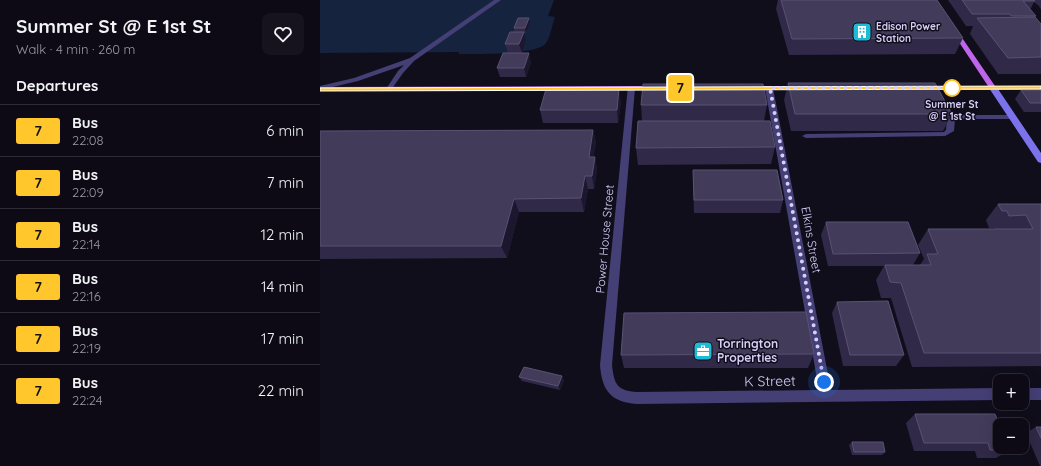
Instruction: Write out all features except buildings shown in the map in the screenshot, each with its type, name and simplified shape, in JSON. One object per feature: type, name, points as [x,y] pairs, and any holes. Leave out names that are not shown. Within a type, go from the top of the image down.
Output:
[{"type":"main road","points":[[951,25],[1040,158]]},
{"type":"main road","points":[[320,89],[662,88]]},
{"type":"main road","points":[[746,88],[808,88]]},
{"type":"main road","points":[[916,88],[1041,88]]},
{"type":"street","name":"Power House Street","points":[[613,391],[608,380],[606,365],[632,88]]},
{"type":"street","name":"Elkins Street","points":[[770,88],[826,396]]},
{"type":"street","name":"K Street","points":[[613,391],[624,396],[636,398],[993,394]]},
{"type":"street","points":[[1029,394],[1041,394]]},
{"type":"lane","points":[[389,89],[400,72],[415,58],[498,0]]},
{"type":"lane","points":[[320,89],[356,80],[415,58]]},
{"type":"lane","points":[[932,88],[938,97]]},
{"type":"lane","points":[[806,136],[945,134],[950,131],[951,117],[944,107]]},
{"type":"lane","points":[[951,117],[1012,117]]},
{"type":"water","points":[[320,0],[554,0],[548,16],[555,17],[546,43],[541,47],[532,50],[519,52],[478,54],[459,54],[459,52],[320,53]]},
{"type":"bus line","name":"7","points":[[320,89],[1041,88]]},
{"type":"place","name":"Edison Power Station","points":[[862,32]]},
{"type":"place","name":"Summer St @ E 1st St","points":[[952,88]]},
{"type":"place","name":"Torrington Properties","points":[[703,351]]},
{"type":"route","points":[[824,382],[770,88],[952,88]]}]
